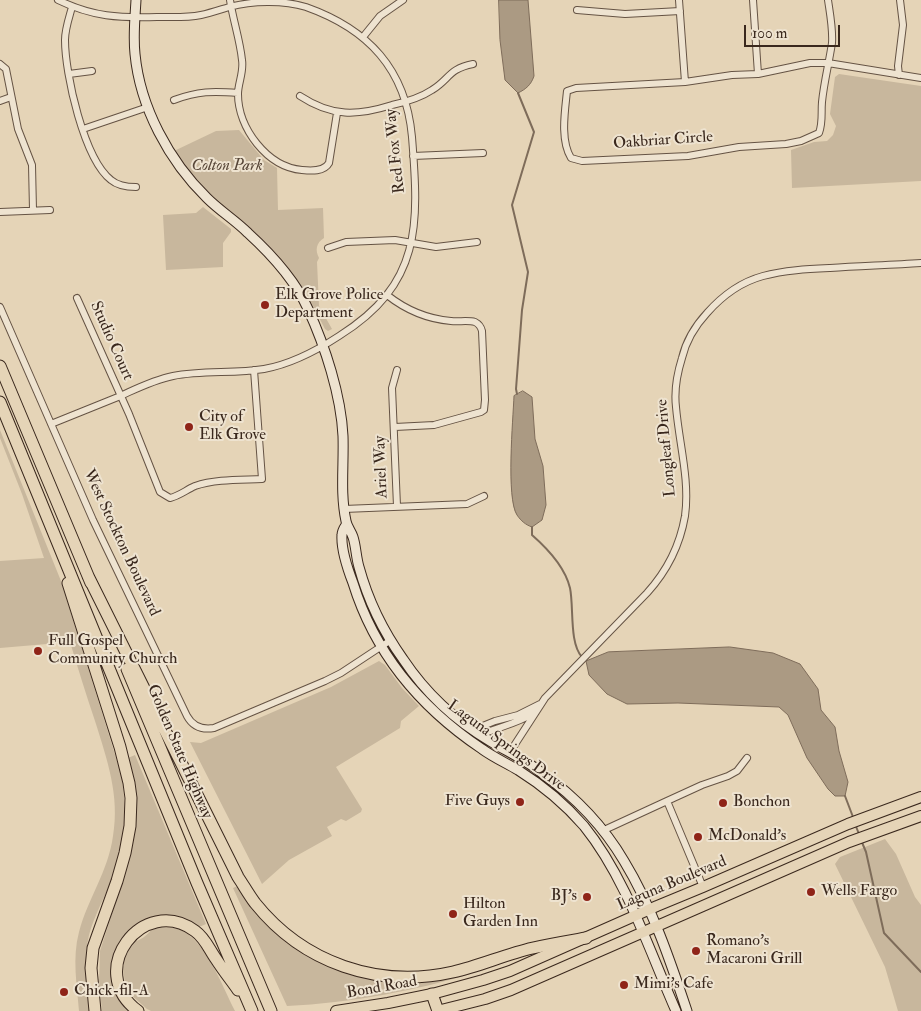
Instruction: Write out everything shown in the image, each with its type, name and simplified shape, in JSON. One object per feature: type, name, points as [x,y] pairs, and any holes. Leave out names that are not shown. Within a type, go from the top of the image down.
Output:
[{"type":"highway","name":"Golden State Highway","points":[[0,366],[271,1011]]},
{"type":"highway","name":"Golden State Highway","points":[[0,402],[197,883],[252,1011]]},
{"type":"highway","points":[[58,543],[60,561],[130,783],[130,826],[125,853],[93,948],[91,968],[95,1011]]},
{"type":"highway","points":[[88,576],[238,877],[255,902],[275,924],[297,943],[323,959],[350,970],[384,976],[419,977],[453,972],[533,948],[586,938]]},
{"type":"highway","points":[[138,1011],[130,1005],[121,991],[116,976],[117,959],[124,944],[135,932],[149,924],[165,921],[182,924],[196,932],[207,944],[252,1011]]},
{"type":"highway","points":[[432,994],[438,1011]]},
{"type":"main road","name":"Laguna Boulevard","points":[[432,994],[510,971],[635,915],[848,824],[921,797]]},
{"type":"main road","name":"Laguna Boulevard","points":[[438,1011],[511,990],[849,842],[921,816]]},
{"type":"main road","name":"Bond Road","points":[[336,1011],[432,994]]},
{"type":"street","name":"Red Fox Way","points":[[51,424],[170,376],[254,370],[282,365],[323,347],[365,320],[387,295],[401,272],[413,242],[416,214],[410,121],[406,102],[383,56],[363,36],[338,20],[303,3],[231,3],[191,16],[135,18],[106,16],[72,7],[58,0]]},
{"type":"street","name":"Laguna Springs Drive","points":[[136,0],[135,55],[144,96],[162,137],[183,170],[206,197],[249,234],[289,278],[307,308],[323,347],[340,412],[343,436],[342,484],[346,525],[353,534],[360,569],[370,600],[390,640],[410,669],[447,710],[476,732],[542,773],[562,788],[584,810],[626,864],[656,928]]},
{"type":"street","points":[[363,36],[380,16],[403,0]]},
{"type":"street","points":[[680,0],[685,82],[732,75],[758,74],[796,65],[828,63],[921,78]]},
{"type":"street","points":[[753,0],[758,74]]},
{"type":"street","points":[[828,0],[832,42],[828,63]]},
{"type":"street","points":[[899,75],[898,66],[903,26],[900,0]]},
{"type":"street","points":[[231,3],[242,61],[242,78],[238,93],[242,116],[253,138],[271,158],[295,169],[319,170],[328,166],[338,113]]},
{"type":"street","points":[[72,7],[65,40],[75,105],[89,147],[106,176],[119,185],[136,187]]},
{"type":"street","points":[[577,10],[626,14],[680,11]]},
{"type":"street","name":"Oakbriar Circle","points":[[685,82],[576,88],[567,91],[566,151],[571,158],[582,161],[688,156],[732,148],[801,141],[819,133],[822,124],[821,109],[828,63]]},
{"type":"street","points":[[0,64],[6,69],[18,129],[32,164],[33,210]]},
{"type":"street","points":[[300,96],[308,102],[338,113],[349,114],[377,110],[406,102],[432,90],[451,72],[459,67],[473,64]]},
{"type":"street","points":[[70,74],[92,71]]},
{"type":"street","points":[[174,100],[208,91],[238,93]]},
{"type":"street","points":[[0,101],[12,97]]},
{"type":"street","points":[[83,129],[148,107]]},
{"type":"street","points":[[413,156],[483,153]]},
{"type":"street","points":[[0,212],[50,210]]},
{"type":"street","points":[[328,248],[346,242],[395,240],[436,247],[476,242]]},
{"type":"street","name":"Longleaf Drive","points":[[510,752],[541,703],[657,582],[671,559],[680,536],[685,515],[686,497],[685,473],[676,408],[676,383],[684,349],[701,319],[715,304],[736,288],[768,274],[804,269],[921,263]]},
{"type":"street","points":[[387,295],[398,304],[423,316],[440,320],[475,322],[481,327],[482,331],[484,410],[434,425],[395,427]]},
{"type":"street","name":"Studio Court","points":[[76,298],[129,414],[160,492],[170,498],[178,496],[193,487],[208,483],[262,479],[254,370]]},
{"type":"street","name":"West Stockton Boulevard","points":[[0,307],[93,520],[186,716],[193,724],[201,728],[214,728],[325,681],[381,648],[390,640]]},
{"type":"street","name":"Ariel Way","points":[[396,370],[392,388],[397,506]]},
{"type":"street","points":[[344,509],[467,504],[484,496]]},
{"type":"street","name":"Laguna Springs Drive","points":[[346,525],[341,534],[349,570],[362,610],[381,648],[405,682],[443,721],[484,751],[520,771],[552,794],[575,816],[611,865],[625,891],[642,934]]},
{"type":"street","name":"Longleaf Drive","points":[[476,732],[495,720],[518,715],[541,703]]},
{"type":"street","points":[[476,732],[520,721],[535,712]]},
{"type":"street","points":[[575,816],[583,818],[597,832],[602,831],[702,785],[728,776],[738,770],[747,758]]},
{"type":"street","points":[[520,771],[530,771],[554,788],[562,788]]},
{"type":"street","points":[[552,794],[560,794],[575,808],[584,810]]},
{"type":"street","points":[[667,802],[703,887]]},
{"type":"street","points":[[656,928],[687,1011]]},
{"type":"street","points":[[642,934],[676,1011]]},
{"type":"green space","points":[[839,74],[921,86],[921,181],[792,188],[791,150],[814,142],[827,141],[833,135],[836,126],[830,114],[835,77]]},
{"type":"green space","name":"Colton Park","points":[[239,130],[264,160],[277,168],[278,210],[323,208],[324,238],[317,247],[319,258],[317,262],[319,306],[332,329],[328,331],[325,329],[305,291],[264,241],[187,171],[174,151],[216,131]]},
{"type":"green space","points":[[203,207],[231,229],[223,243],[223,267],[166,270],[163,215],[196,213]]},
{"type":"green space","points":[[0,430],[61,581],[122,777],[124,829],[120,854],[91,928],[87,944],[86,973],[89,1011],[79,1011],[76,972],[77,942],[87,908],[107,861],[110,849],[115,821],[114,792],[104,749],[70,642],[0,648],[0,561],[44,558],[0,438]]},
{"type":"green space","points":[[379,661],[385,665],[402,688],[419,706],[401,721],[400,728],[336,767],[362,809],[361,812],[346,821],[341,819],[327,827],[332,836],[289,860],[262,884],[190,742],[201,743],[331,687]]},
{"type":"green space","points":[[135,755],[206,924],[199,927],[175,918],[154,918],[135,926],[121,939],[113,957],[111,976],[117,995],[131,1011],[102,1011],[99,981],[100,951],[125,873],[128,758]]},
{"type":"green space","points":[[885,839],[896,854],[915,897],[921,905],[921,1011],[898,1011],[885,967],[835,864],[840,857]]},
{"type":"green space","points":[[240,885],[255,908],[350,974],[378,980],[408,982],[476,969],[477,972],[383,995],[287,1006],[233,888]]},
{"type":"green space","points":[[152,928],[179,929],[197,943],[219,977],[235,1011],[151,1011],[130,994],[125,984],[123,967],[126,952],[131,943],[149,933]]},
{"type":"shaded area","points":[[499,0],[528,0],[534,76],[528,86],[518,93],[505,80],[500,40]]},
{"type":"shaded area","points":[[523,391],[532,397],[535,439],[543,466],[546,505],[542,520],[532,527],[517,515],[512,493],[511,458],[514,396]]},
{"type":"shaded area","points":[[730,647],[773,653],[800,664],[818,689],[821,710],[835,727],[839,751],[848,782],[845,796],[835,796],[828,789],[807,758],[788,715],[779,707],[678,703],[627,704],[607,694],[589,675],[586,661],[608,652]]},
{"type":"waterway","points":[[517,394],[522,310],[528,272],[512,205],[534,132],[518,93]]},
{"type":"waterway","points":[[532,527],[532,535],[555,559],[568,580],[575,643],[582,657]]},
{"type":"waterway","points":[[845,796],[853,817]]},
{"type":"waterway","points":[[855,824],[859,834]]},
{"type":"waterway","points":[[861,840],[866,852],[884,933],[921,972]]},
{"type":"place","name":"Elk Grove Police Department","points":[[265,305]]},
{"type":"place","name":"City of Elk Grove","points":[[189,427]]},
{"type":"place","name":"Full Gospel Community Church","points":[[38,651]]},
{"type":"place","name":"Five Guys","points":[[520,802]]},
{"type":"place","name":"Bonchon","points":[[723,803]]},
{"type":"place","name":"McDonald's","points":[[698,837]]},
{"type":"place","name":"Wells Fargo","points":[[811,892]]},
{"type":"place","name":"BJ's","points":[[587,897]]},
{"type":"place","name":"Hilton Garden Inn","points":[[453,914]]},
{"type":"place","name":"Romano's Macaroni Grill","points":[[696,951]]},
{"type":"place","name":"Mimi's Cafe","points":[[624,985]]},
{"type":"place","name":"Chick-fil-A","points":[[64,992]]}]
